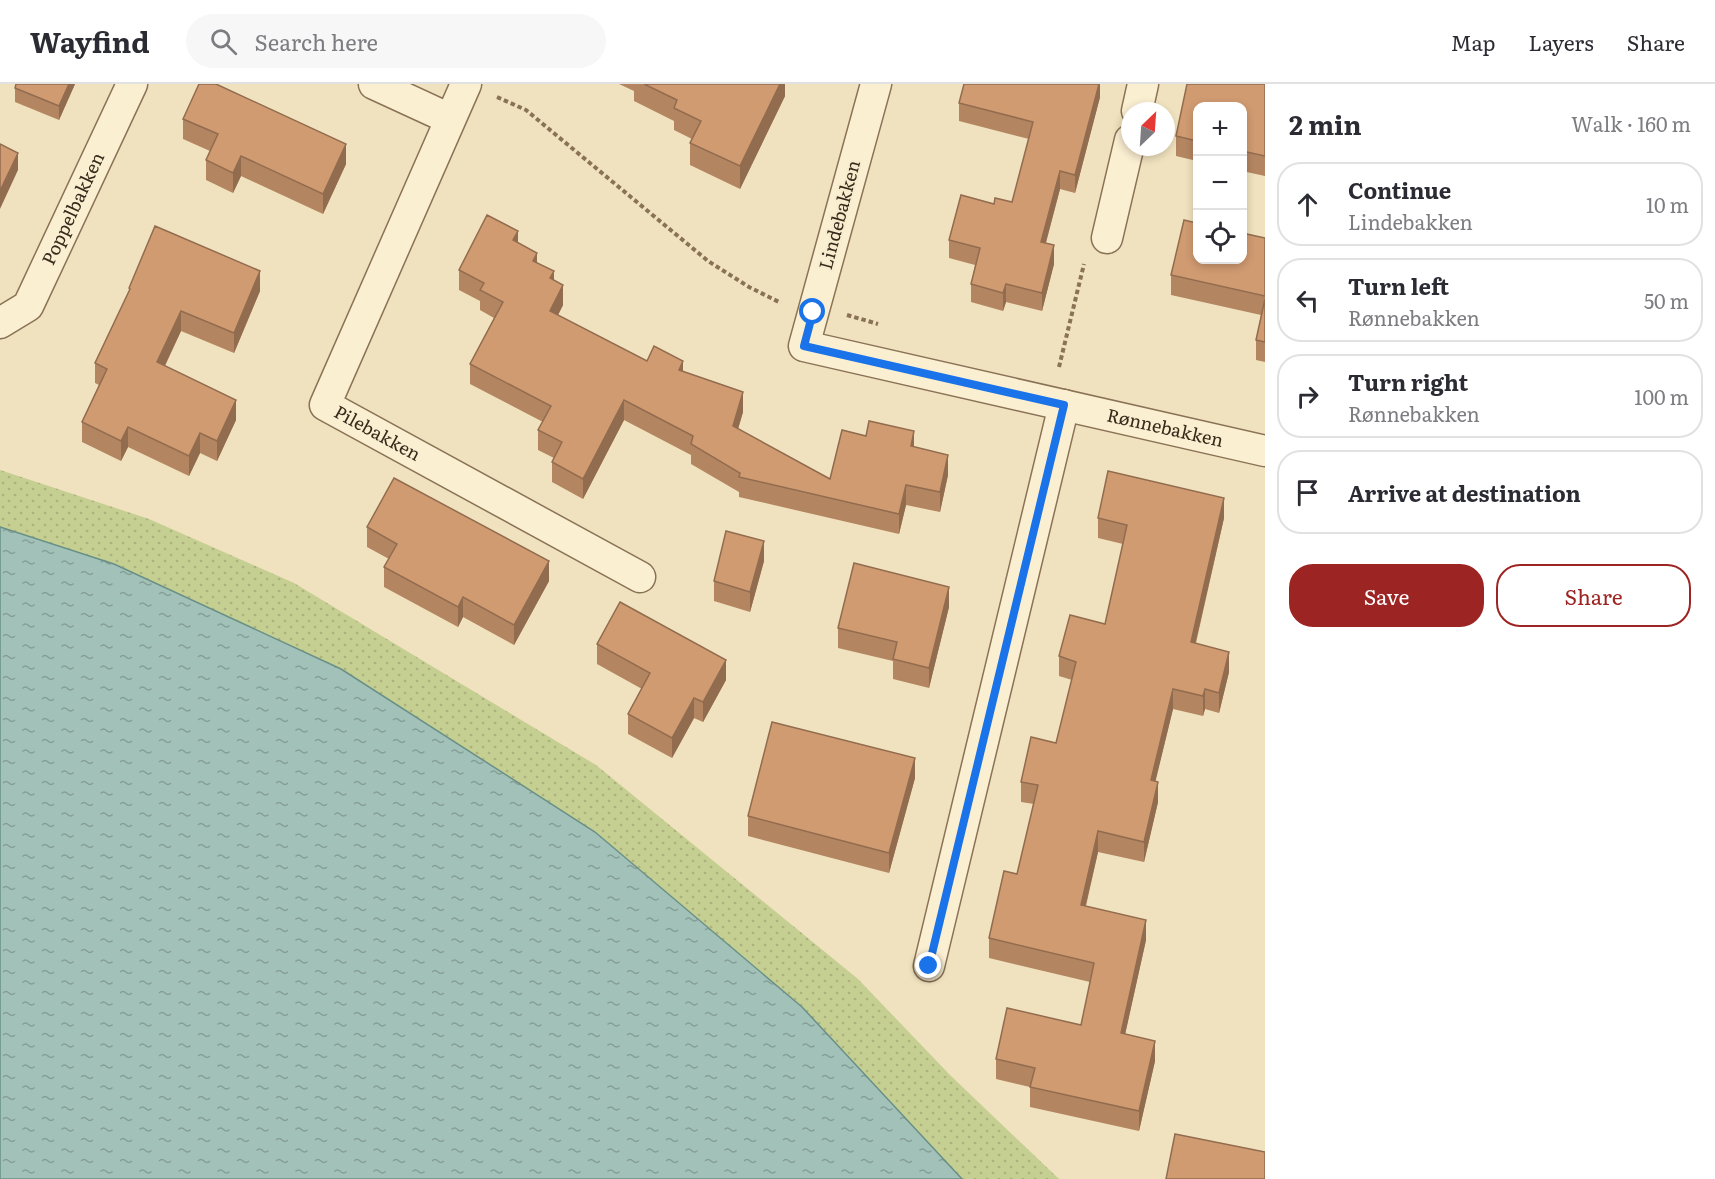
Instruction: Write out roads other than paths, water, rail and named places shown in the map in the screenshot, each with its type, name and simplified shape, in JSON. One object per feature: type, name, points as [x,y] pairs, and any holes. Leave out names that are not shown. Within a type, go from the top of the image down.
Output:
[{"type":"street","name":"Poppelbakken","points":[[0,323],[28,306],[132,84]]},
{"type":"street","points":[[374,84],[450,119],[466,84]]},
{"type":"street","name":"Lindebakken","points":[[804,346],[876,84]]},
{"type":"street","points":[[1139,102],[1143,84]]},
{"type":"street","name":"Pilebakken","points":[[450,119],[325,405],[640,577]]},
{"type":"street","points":[[1107,238],[1126,156]]},
{"type":"street","name":"Rønnebakken","points":[[804,346],[1265,451]]},
{"type":"street","points":[[929,966],[1064,405]]},
{"type":"water","points":[[0,527],[114,564],[341,669],[595,832],[802,1007],[962,1179],[0,1179]]}]
